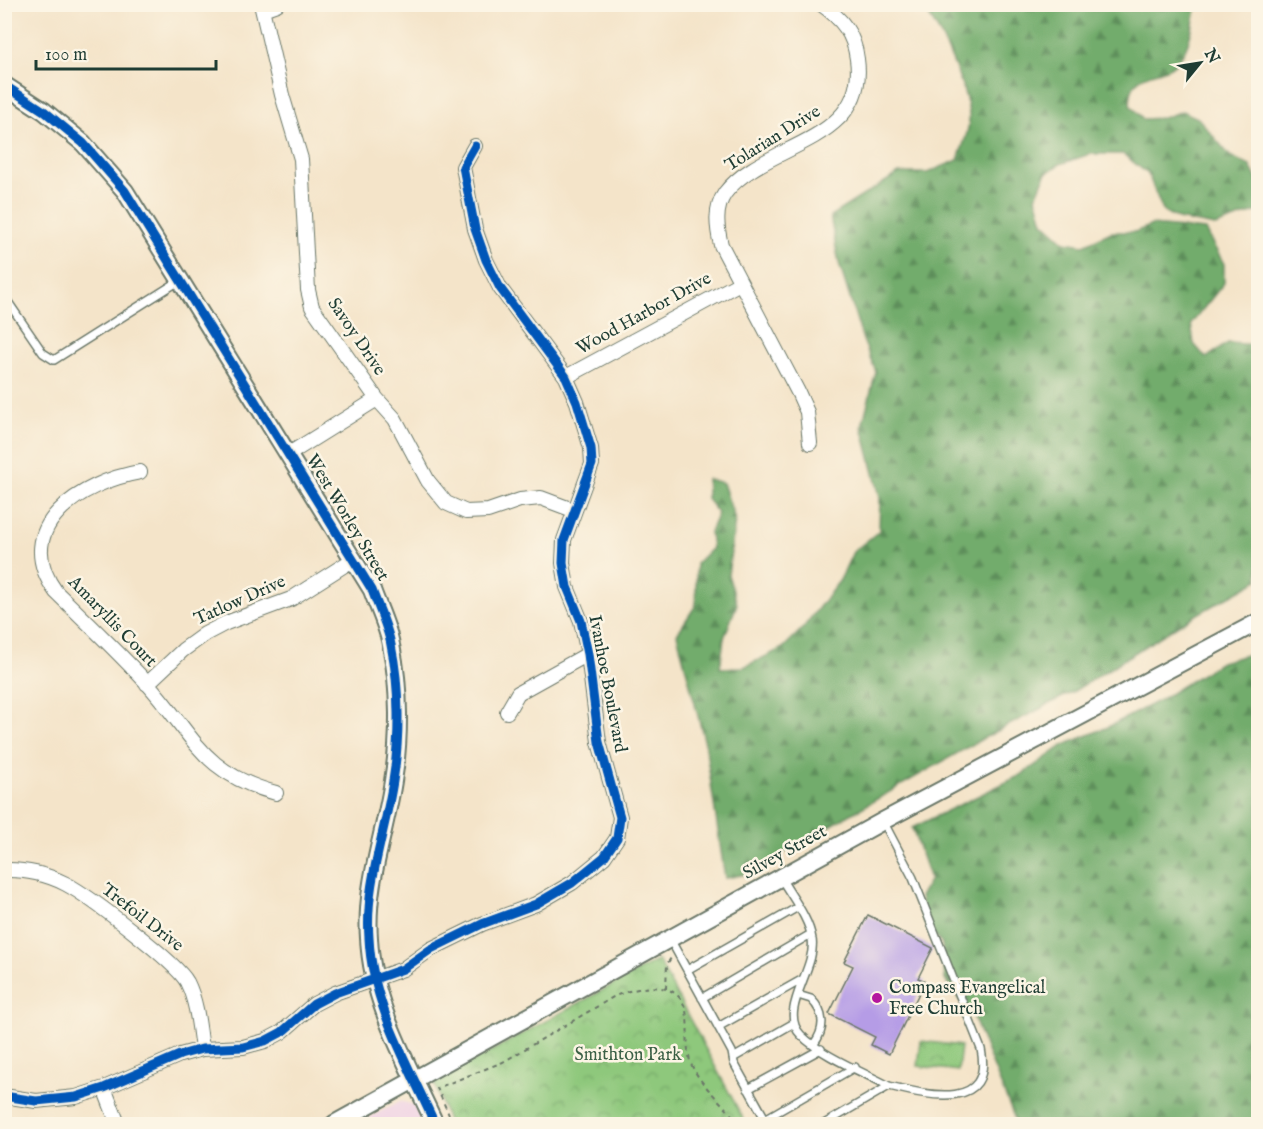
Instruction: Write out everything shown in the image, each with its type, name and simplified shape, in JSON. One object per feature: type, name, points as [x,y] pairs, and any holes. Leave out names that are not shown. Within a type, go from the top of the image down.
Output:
[{"type":"street","points":[[262,7],[277,4]]},
{"type":"street","name":"Tolarian Drive","points":[[810,444],[810,425],[802,402],[721,245],[717,229],[717,210],[723,195],[736,180],[820,134],[835,122],[847,107],[856,84],[858,65],[856,46],[847,27],[821,4]]},
{"type":"street","name":"Savoy Drive","points":[[262,7],[282,95],[301,159],[308,290],[312,308],[377,399],[395,419],[428,481],[446,503],[466,512],[488,511],[520,500],[541,498],[573,510]]},
{"type":"street","name":"West Worley Street","points":[[4,85],[44,111],[83,143],[125,191],[372,590],[391,644],[397,700],[393,780],[368,900],[374,982],[383,1009],[435,1125]]},
{"type":"street","name":"Ivanhoe Boulevard","points":[[4,1096],[36,1101],[76,1097],[104,1088],[156,1063],[202,1049],[243,1047],[265,1041],[282,1032],[314,1004],[334,993],[374,982],[403,969],[431,949],[482,924],[536,904],[572,883],[604,857],[617,838],[620,817],[599,742],[588,654],[581,621],[567,587],[563,563],[564,540],[573,510],[592,465],[591,448],[577,402],[566,377],[507,298],[486,260],[475,230],[463,167],[475,146]]},
{"type":"street","name":"Wood Harbor Drive","points":[[566,377],[740,283]]},
{"type":"street","points":[[289,454],[377,399]]},
{"type":"street","name":"Amaryllis Court","points":[[140,472],[118,476],[62,509],[48,523],[41,540],[39,557],[44,575],[57,592],[147,684],[180,722],[194,744],[216,765],[243,782],[276,793]]},
{"type":"street","name":"Tatlow Drive","points":[[147,684],[183,650],[205,634],[226,623],[291,599],[354,559]]},
{"type":"street","name":"Silvey Street","points":[[334,1125],[883,820],[1258,622]]},
{"type":"street","points":[[507,712],[518,693],[588,654]]},
{"type":"street","name":"Trefoil Drive","points":[[4,870],[41,875],[66,884],[172,963],[186,981],[195,1002],[202,1049]]},
{"type":"street","points":[[104,1088],[118,1125]]},
{"type":"lane","points":[[4,297],[43,353],[54,360],[182,280]]},
{"type":"lane","points":[[781,878],[811,934],[812,954],[792,1013],[794,1023],[801,1035],[821,1049],[889,1086],[917,1093],[956,1095],[973,1088],[985,1069],[981,1048],[913,878],[883,820]]},
{"type":"lane","points":[[687,970],[798,907]]},
{"type":"lane","points":[[702,998],[811,934]]},
{"type":"lane","points":[[664,943],[687,970],[766,1122],[855,1067]]},
{"type":"lane","points":[[718,1027],[803,979]]},
{"type":"lane","points":[[798,995],[811,999],[822,1017],[822,1031],[813,1044]]},
{"type":"lane","points":[[733,1058],[794,1023]]},
{"type":"lane","points":[[748,1089],[821,1049]]},
{"type":"lane","points":[[824,1125],[889,1086]]},
{"type":"path","points":[[664,943],[662,953],[671,957],[667,964],[666,989]]},
{"type":"path","points":[[453,1125],[437,1088],[503,1062],[625,992],[650,986],[666,989],[674,994],[686,1009],[688,1054],[693,1067],[706,1086],[730,1111],[738,1125]]},
{"type":"shaded area","points":[[400,1101],[414,1105],[423,1124],[357,1124]]},
{"type":"green space","points":[[920,5],[1197,5],[1189,39],[1180,58],[1165,70],[1141,78],[1135,83],[1131,92],[1130,105],[1143,119],[1163,118],[1182,111],[1198,118],[1230,156],[1250,166],[1258,182],[1258,211],[1215,226],[1178,219],[1163,211],[1148,174],[1123,154],[1090,154],[1060,164],[1046,173],[1036,197],[1043,222],[1065,242],[1084,245],[1111,232],[1135,232],[1152,225],[1205,230],[1224,264],[1224,283],[1191,324],[1194,344],[1206,358],[1228,343],[1258,345],[1258,580],[1180,624],[1074,691],[982,739],[746,874],[725,878],[705,743],[677,634],[696,605],[696,564],[712,548],[710,532],[718,513],[707,499],[707,479],[723,483],[735,520],[728,575],[737,604],[724,638],[720,668],[744,667],[783,648],[803,628],[840,580],[853,552],[879,531],[880,497],[862,426],[876,372],[863,340],[839,263],[830,216],[899,173],[927,173],[958,160],[969,125],[967,102],[943,40]]},
{"type":"green space","points":[[1258,647],[1258,1124],[1017,1124],[972,1014],[945,980],[942,944],[925,923],[920,897],[930,879],[912,828],[1021,775],[1064,745],[1108,727],[1160,700],[1221,662],[1246,655]]},
{"type":"green space","name":"Smithton Park","points":[[658,960],[746,1124],[449,1124],[434,1082]]},
{"type":"green space","points":[[921,1041],[961,1046],[958,1071],[918,1066]]},
{"type":"building","name":"Compass Evangelical Free Church","points":[[868,915],[933,948],[918,978],[925,981],[889,1054],[871,1045],[875,1037],[829,1014],[853,966],[844,962]]},
{"type":"cycle path","points":[[4,85],[44,111],[83,143],[125,191],[372,590],[390,638],[398,713],[397,748],[390,801],[376,859],[370,898],[369,938],[372,963],[384,1010],[435,1124]]},
{"type":"cycle path","points":[[4,1096],[36,1101],[76,1097],[104,1088],[180,1055],[202,1049],[243,1047],[265,1041],[282,1032],[314,1004],[335,993],[403,969],[431,949],[482,924],[536,904],[572,883],[604,857],[617,838],[620,817],[599,742],[588,654],[581,621],[567,587],[563,563],[564,540],[592,464],[591,448],[577,402],[566,377],[500,288],[486,260],[475,229],[463,167],[475,146]]},
{"type":"place","name":"Compass Evangelical Free Church","points":[[877,998]]}]
